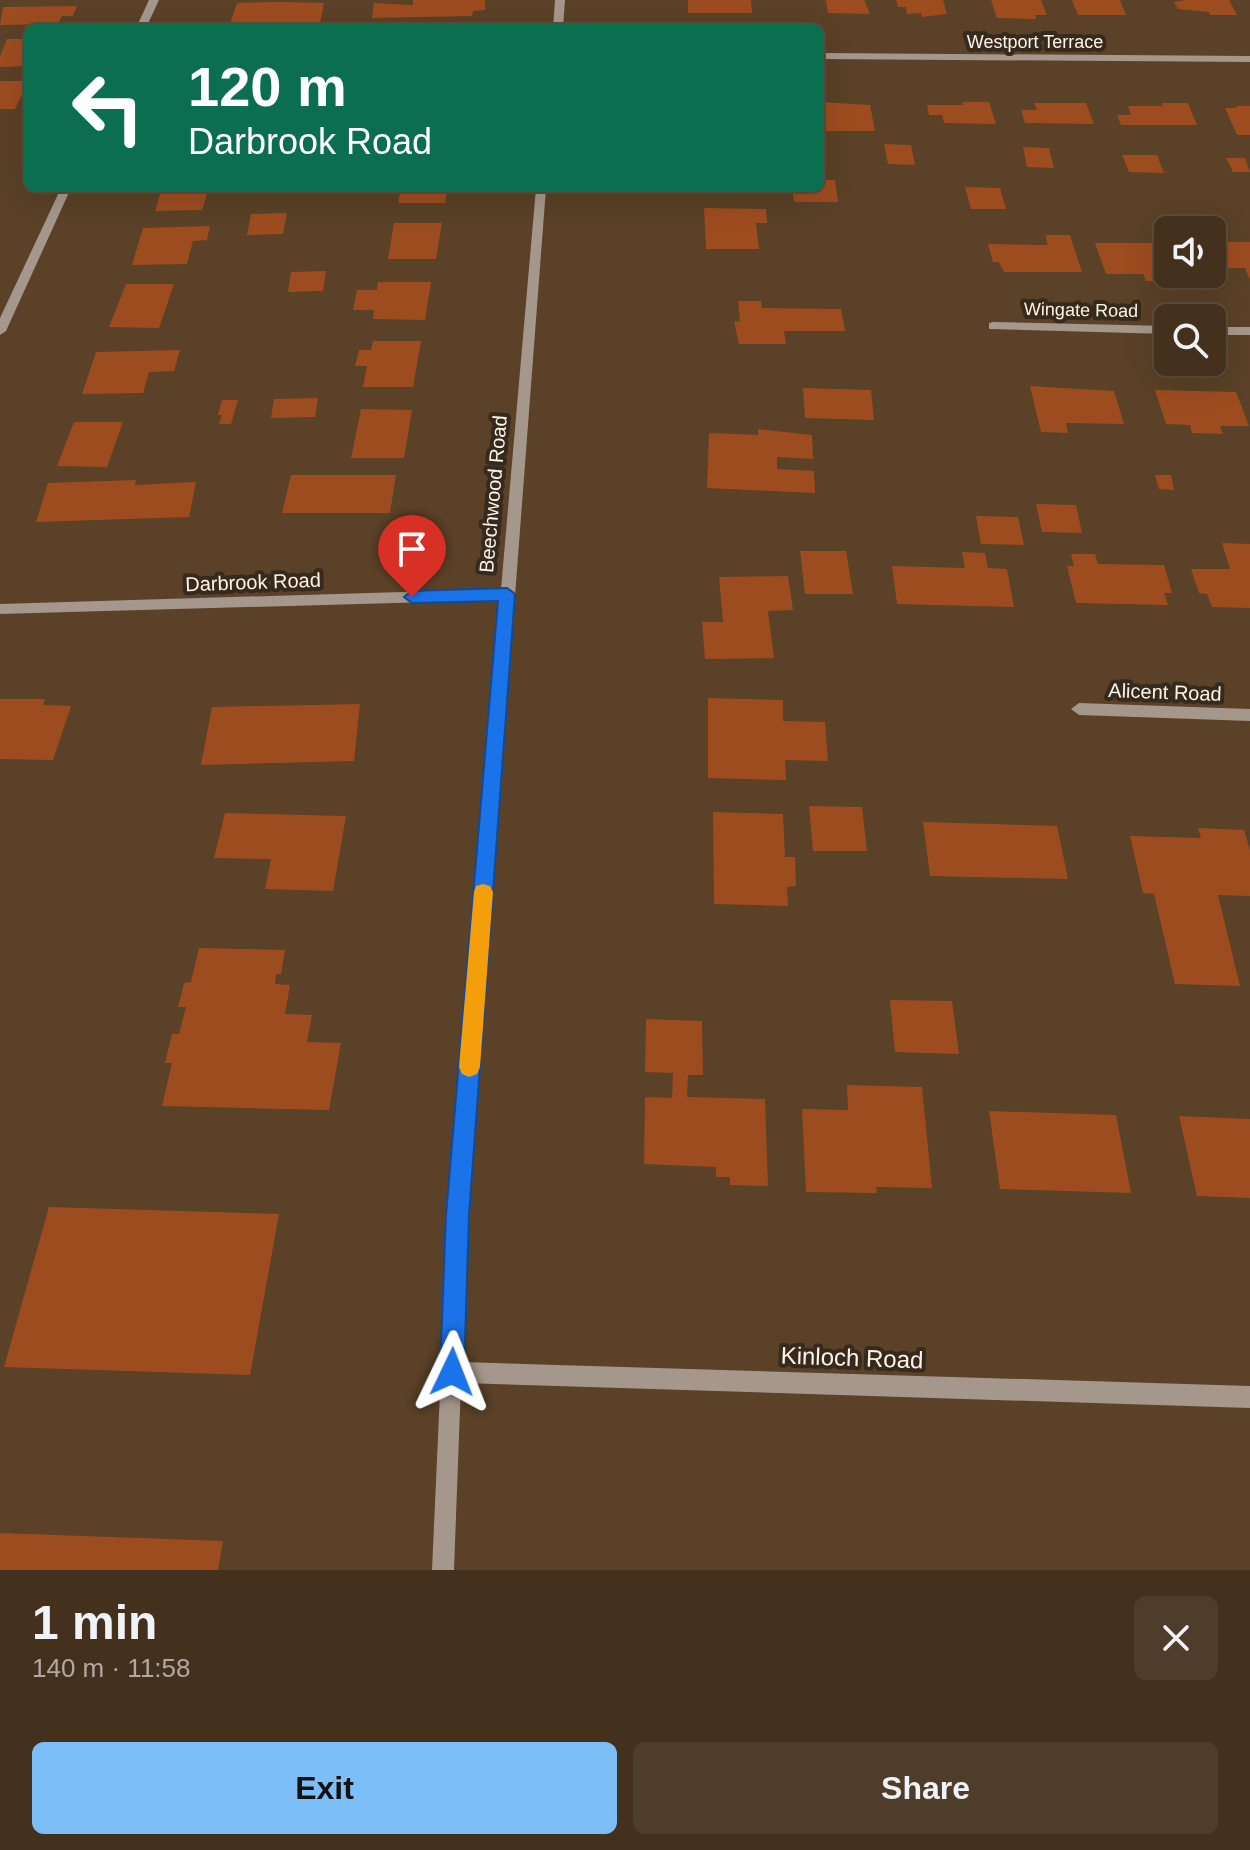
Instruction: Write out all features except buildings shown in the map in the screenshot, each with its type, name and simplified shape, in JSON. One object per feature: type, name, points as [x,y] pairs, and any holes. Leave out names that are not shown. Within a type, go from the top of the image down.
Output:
[{"type":"street","points":[[143,24],[154,0]]},
{"type":"street","points":[[558,24],[560,0]]},
{"type":"street","name":"Westport Terrace","points":[[824,56],[1250,59]]},
{"type":"street","points":[[0,331],[64,192]]},
{"type":"street","name":"Beechwood Road","points":[[443,1570],[458,1215],[541,192]]},
{"type":"street","name":"Wingate Road","points":[[993,326],[1154,330]]},
{"type":"street","points":[[1226,331],[1250,331]]},
{"type":"street","name":"Darbrook Road","points":[[0,609],[507,594]]},
{"type":"street","name":"Alicent Road","points":[[1079,709],[1250,715]]},
{"type":"street","name":"Kinloch Road","points":[[452,1372],[1250,1397]]},
{"type":"slow traffic","points":[[469,1067],[483,892]]},
{"type":"route","points":[[412,597],[507,594],[458,1215],[452,1372]]}]
